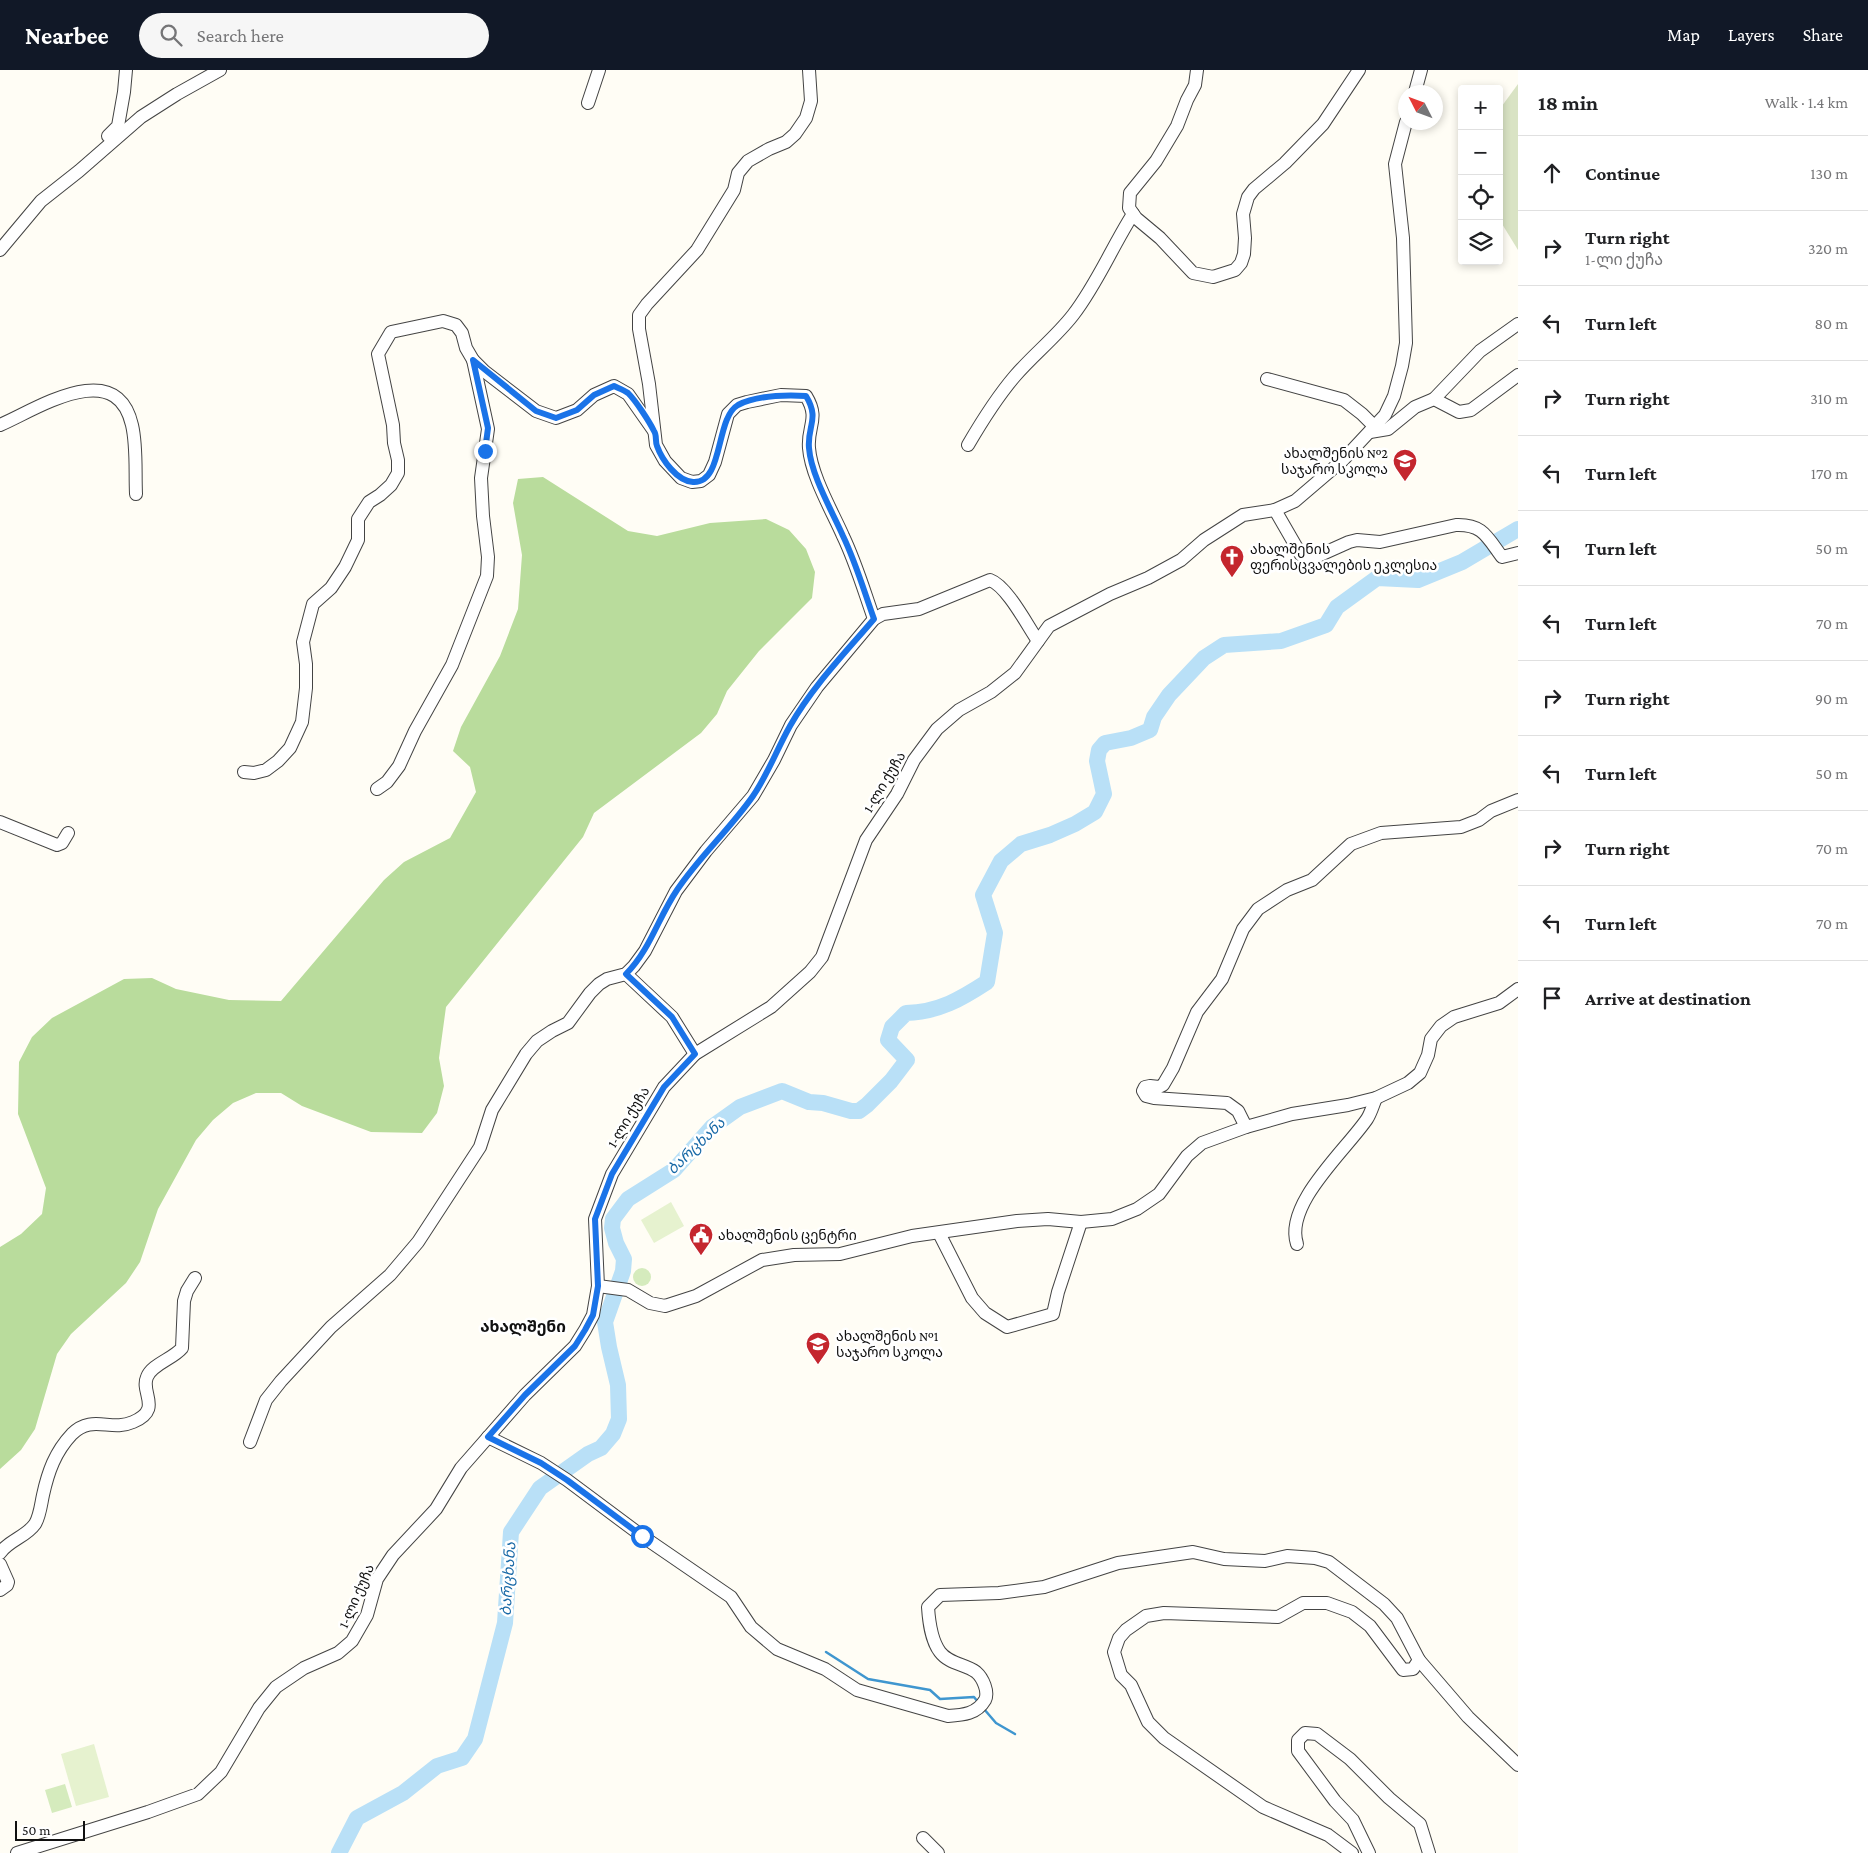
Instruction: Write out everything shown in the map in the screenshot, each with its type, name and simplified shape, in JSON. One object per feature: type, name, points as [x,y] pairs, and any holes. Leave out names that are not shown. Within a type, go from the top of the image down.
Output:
[{"type":"street","points":[[96,157],[93,150],[118,126],[126,70]]},
{"type":"street","points":[[0,250],[41,201],[96,157],[141,117],[220,70]]},
{"type":"street","points":[[588,104],[599,70]]},
{"type":"street","points":[[809,70],[811,101],[806,118],[795,134],[786,142],[748,161],[738,172],[734,190],[697,250],[653,296],[639,315],[639,328],[650,384],[656,444],[665,461],[681,478],[692,482],[701,481],[709,475],[715,462],[728,414],[737,406],[781,395],[806,396],[812,406],[813,419],[809,447],[816,477],[844,538],[874,619]]},
{"type":"street","points":[[1197,70],[1195,85],[1177,126],[1156,162],[1130,193],[1129,208],[1194,273],[1213,277],[1235,270],[1241,263],[1244,254],[1243,214],[1248,197],[1259,183],[1285,163],[1322,124],[1359,70]]},
{"type":"street","points":[[1417,85],[1421,70]]},
{"type":"street","name":"1-ლი ქუჩა","points":[[17,1853],[148,1812],[198,1794],[221,1772],[259,1708],[276,1687],[304,1668],[338,1653],[352,1641],[367,1616],[377,1579],[393,1555],[436,1509],[460,1468],[525,1395],[575,1346],[593,1315],[600,1286],[595,1219],[612,1174],[664,1087],[695,1054],[771,1007],[810,972],[822,957],[866,840],[897,794],[914,760],[937,729],[960,710],[991,692],[1015,673],[1049,626],[1181,560],[1204,540],[1243,515],[1275,510],[1295,500],[1343,460],[1373,430],[1385,415],[1394,396],[1406,343],[1403,238],[1395,164],[1404,130]]},
{"type":"street","points":[[968,445],[988,412],[1014,376],[1071,318],[1087,297],[1119,236],[1133,214]]},
{"type":"street","points":[[244,772],[254,773],[266,770],[290,748],[302,722],[306,688],[306,664],[303,642],[313,604],[331,588],[345,567],[358,540],[358,519],[369,502],[391,485],[398,473],[393,425],[378,354],[391,332],[443,321],[456,325],[462,333],[466,348],[473,360],[488,428],[481,478],[488,557],[487,576],[452,665],[415,731],[399,766],[387,782],[377,790]]},
{"type":"street","points":[[1267,379],[1344,400],[1362,414],[1373,430],[1388,429],[1415,407],[1434,399],[1480,351],[1518,324]]},
{"type":"street","points":[[473,360],[536,411],[556,418],[577,410],[594,395],[614,386],[628,394],[656,433]]},
{"type":"street","points":[[1434,399],[1459,412],[1471,410],[1518,375]]},
{"type":"street","points":[[0,425],[58,398],[88,390],[107,391],[123,403],[132,424],[136,494]]},
{"type":"street","points":[[1275,510],[1301,555],[1311,559],[1357,540],[1380,542],[1467,524],[1481,529],[1502,557],[1518,553]]},
{"type":"street","points":[[250,1442],[266,1400],[331,1327],[390,1275],[418,1242],[480,1147],[492,1110],[526,1054],[537,1041],[568,1023],[599,984],[607,979],[626,974],[645,951],[676,891],[706,851],[753,796],[774,760],[790,725],[817,687],[874,619],[882,614],[919,609],[990,580],[997,583],[1006,593],[1038,641]]},
{"type":"street","points":[[1246,1127],[1238,1111],[1227,1104],[1154,1098],[1146,1096],[1142,1091],[1145,1087],[1159,1087],[1163,1085],[1173,1068],[1198,1012],[1222,979],[1243,929],[1258,909],[1287,890],[1312,880],[1351,844],[1359,840],[1381,833],[1461,827],[1478,820],[1491,811],[1518,800]]},
{"type":"street","points":[[0,822],[57,846],[62,843],[68,834]]},
{"type":"street","points":[[626,974],[672,1017],[695,1054]]},
{"type":"street","points":[[600,1286],[628,1290],[650,1303],[665,1306],[696,1296],[762,1260],[794,1256],[840,1254],[912,1236],[1017,1221],[1048,1219],[1081,1222],[1112,1219],[1137,1209],[1159,1194],[1187,1156],[1202,1143],[1246,1127],[1292,1114],[1376,1098],[1408,1083],[1420,1073],[1428,1055],[1431,1039],[1441,1026],[1454,1017],[1499,1003],[1518,989]]},
{"type":"street","points":[[1297,1244],[1294,1234],[1306,1196],[1318,1178],[1368,1118],[1376,1098]]},
{"type":"street","points":[[940,1233],[972,1298],[985,1312],[1007,1327],[1053,1314],[1058,1292],[1081,1222]]},
{"type":"street","points":[[0,1553],[10,1542],[34,1525],[38,1518],[49,1470],[70,1436],[84,1425],[122,1425],[133,1422],[146,1412],[150,1405],[146,1384],[147,1377],[153,1369],[178,1353],[182,1348],[184,1301],[187,1291],[195,1278]]},
{"type":"street","points":[[488,1437],[541,1463],[567,1480],[642,1536],[731,1597],[751,1627],[777,1649],[825,1669],[857,1690],[948,1716],[963,1715],[976,1710],[987,1696],[986,1688],[977,1673],[954,1663],[940,1652],[931,1632],[928,1607],[940,1595],[999,1593],[1044,1587],[1118,1563],[1193,1552],[1224,1559],[1265,1561],[1287,1556],[1315,1558],[1329,1562],[1384,1604],[1397,1618],[1419,1660],[1468,1717],[1518,1765]]},
{"type":"street","points":[[0,1564],[8,1582],[0,1590]]},
{"type":"street","points":[[1352,1853],[1328,1835],[1263,1807],[1164,1738],[1148,1722],[1131,1685],[1121,1675],[1114,1652],[1119,1638],[1126,1630],[1146,1616],[1164,1613],[1278,1617],[1303,1603],[1327,1603],[1352,1612],[1370,1626],[1403,1670],[1414,1669],[1419,1660]]},
{"type":"street","points":[[1369,1853],[1352,1820],[1298,1751],[1298,1740],[1305,1733],[1316,1734],[1350,1759],[1420,1824],[1429,1853]]},
{"type":"street","points":[[923,1838],[938,1853]]},
{"type":"green space","points":[[1518,84],[1518,250],[1503,226],[1503,105]]},
{"type":"green space","points":[[543,477],[628,531],[657,536],[710,523],[766,519],[789,530],[806,549],[815,572],[812,598],[759,651],[727,691],[717,714],[701,733],[594,813],[583,837],[446,1007],[439,1058],[444,1086],[437,1113],[422,1133],[371,1132],[302,1106],[281,1093],[256,1093],[233,1103],[213,1120],[196,1140],[158,1209],[140,1262],[126,1283],[71,1334],[57,1354],[35,1429],[21,1450],[0,1469],[0,1247],[21,1234],[42,1214],[46,1188],[18,1114],[19,1062],[32,1037],[52,1018],[124,979],[152,978],[176,989],[229,1000],[281,1001],[384,880],[404,862],[450,838],[476,792],[470,767],[453,751],[461,727],[500,656],[518,609],[522,555],[513,503],[518,479]]},
{"type":"green space","points":[[671,1202],[684,1226],[654,1243],[641,1220]]},
{"type":"green space","points":[[642,1268],[650,1273],[651,1277],[646,1285],[642,1286],[634,1281],[633,1277],[638,1269]]},
{"type":"green space","points":[[94,1744],[109,1797],[76,1806],[61,1754]]},
{"type":"green space","points":[[65,1784],[72,1807],[52,1813],[45,1790]]},
{"type":"waterway","name":"ბარცხანა","points":[[339,1853],[357,1818],[403,1793],[437,1766],[462,1758],[475,1739],[505,1623],[511,1532],[540,1488],[588,1454],[601,1448],[613,1434],[619,1419],[618,1385],[605,1322],[623,1271],[624,1259],[616,1243],[612,1228],[613,1219],[628,1199],[674,1170],[712,1127],[740,1107],[782,1091],[809,1102],[823,1103],[851,1111],[859,1111],[867,1105],[891,1081],[907,1060],[888,1040],[892,1027],[906,1013],[929,1010],[949,1004],[987,982],[995,933],[983,895],[1001,861],[1021,844],[1050,835],[1075,824],[1095,812],[1104,794],[1097,761],[1099,750],[1105,743],[1131,738],[1150,730],[1154,717],[1169,695],[1204,658],[1224,645],[1281,641],[1326,625],[1337,607],[1377,578],[1418,580],[1462,562],[1518,529]]},
{"type":"waterway","points":[[826,1652],[868,1679],[930,1690],[940,1699],[974,1697],[978,1702]]},
{"type":"waterway","points":[[984,1709],[996,1723],[1015,1734]]},
{"type":"place","name":"ახალშენის №2 საჯარო სკოლა","points":[[1405,482]]},
{"type":"place","name":"ახალშენის ფერისცვალების ეკლესია","points":[[1232,578]]},
{"type":"place","name":"ახალშენის ცენტრი","points":[[701,1256]]},
{"type":"place","name":"ახალშენის №1 საჯარო სკოლა","points":[[818,1365]]},
{"type":"district","name":"ახალშენი","points":[[523,1326]]},
{"type":"route","points":[[485,451],[488,428],[473,360],[484,371],[536,411],[556,418],[577,410],[594,395],[614,386],[628,394],[656,433],[656,444],[665,461],[681,478],[692,482],[701,481],[709,475],[715,462],[728,414],[737,406],[781,395],[806,396],[812,406],[813,419],[809,447],[816,477],[844,538],[874,619],[817,687],[790,725],[774,760],[753,796],[706,851],[676,891],[645,951],[626,974],[654,998],[672,1017],[695,1054],[664,1087],[612,1174],[595,1219],[598,1286],[593,1315],[585,1330],[575,1346],[525,1395],[488,1437],[541,1463],[642,1536]]}]
